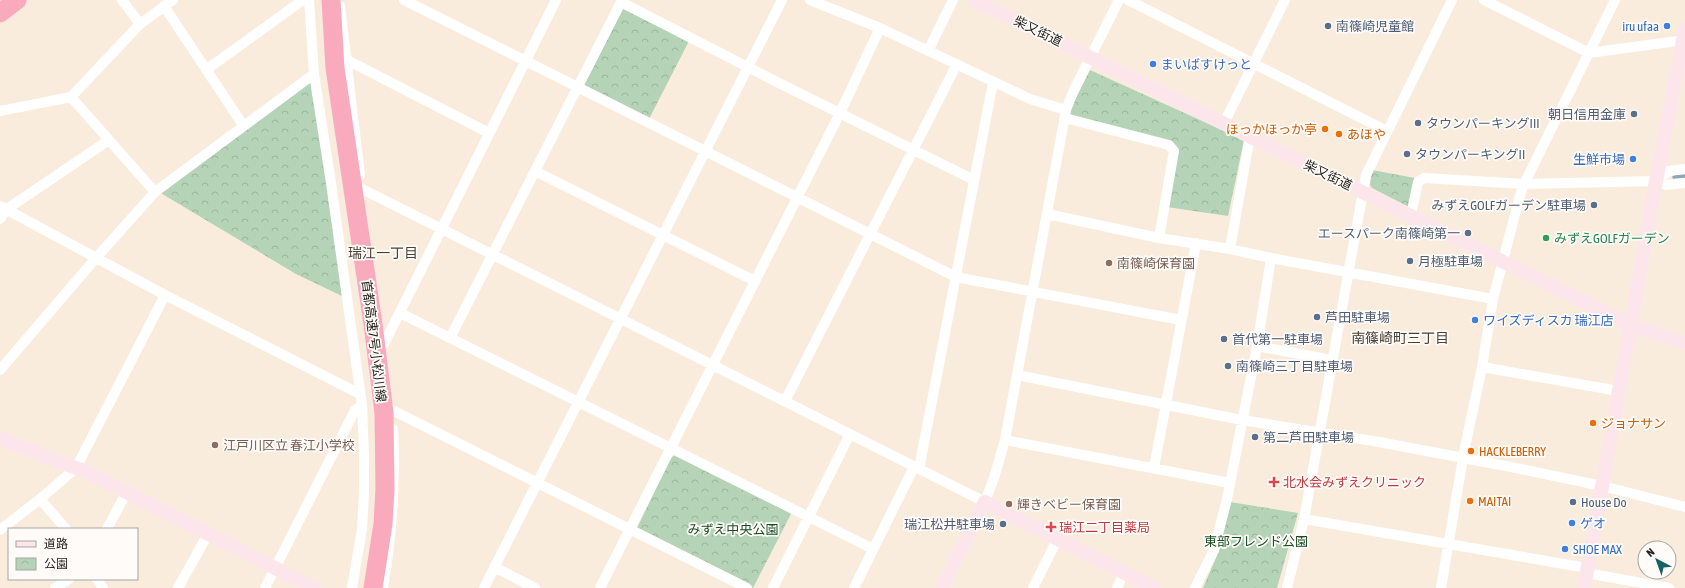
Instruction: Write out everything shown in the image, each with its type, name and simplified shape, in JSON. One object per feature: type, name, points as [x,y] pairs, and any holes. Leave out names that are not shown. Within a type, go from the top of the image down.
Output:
[{"type":"highway","points":[[0,13],[17,0]]},
{"type":"highway","name":"首都高速7号小松川線","points":[[318,0],[322,70],[361,330],[370,416],[372,454],[371,504],[366,558],[360,588]]},
{"type":"highway","name":"首都高速7号小松川線","points":[[331,0],[335,68],[373,324],[384,413],[385,490],[383,524],[373,588]]},
{"type":"street","points":[[122,0],[140,24]]},
{"type":"street","points":[[206,70],[303,0]]},
{"type":"street","points":[[309,0],[314,74],[362,405],[364,499],[362,529],[352,588]]},
{"type":"street","points":[[340,0],[362,189],[392,410],[394,493],[391,534],[383,588]]},
{"type":"street","points":[[404,0],[956,277],[1182,320]]},
{"type":"street","points":[[384,344],[556,0]]},
{"type":"street","points":[[484,588],[782,0]]},
{"type":"street","points":[[810,0],[880,28],[993,82],[1066,114],[1169,145],[1174,152],[1159,238]]},
{"type":"street","points":[[928,51],[953,0]]},
{"type":"street","name":"柴又街道","points":[[974,0],[1631,324],[1685,343]]},
{"type":"street","points":[[942,588],[985,502],[994,478],[1004,440],[1017,375],[1066,114],[1090,57],[1119,0]]},
{"type":"street","points":[[1128,0],[1387,131]]},
{"type":"street","points":[[1224,123],[1285,0]]},
{"type":"street","points":[[1286,588],[1304,519],[1366,175],[1452,0]]},
{"type":"street","points":[[1484,0],[1589,53],[1684,36],[1656,181],[1584,588]]},
{"type":"street","points":[[1441,588],[1463,459],[1482,367],[1493,299],[1502,261],[1524,184],[1615,0]]},
{"type":"street","points":[[450,338],[621,1],[749,66],[775,81],[974,180]]},
{"type":"street","points":[[0,111],[71,98],[140,24],[168,3],[206,70],[243,124]]},
{"type":"street","points":[[600,588],[798,198],[880,28]]},
{"type":"street","points":[[347,60],[489,134]]},
{"type":"street","points":[[785,401],[957,64]]},
{"type":"street","points":[[0,370],[155,192],[243,124],[314,74]]},
{"type":"street","points":[[854,588],[873,549],[917,468],[956,277],[993,82]]},
{"type":"street","points":[[71,98],[155,192]]},
{"type":"street","points":[[1230,249],[1250,136]]},
{"type":"street","points":[[0,219],[3,208],[109,140]]},
{"type":"street","points":[[1656,181],[1669,171],[1685,169]]},
{"type":"street","points":[[535,171],[755,281]]},
{"type":"street","points":[[1411,215],[1418,182],[1424,178],[1524,184],[1656,181],[1666,185],[1685,183]]},
{"type":"street","points":[[362,189],[1154,588]]},
{"type":"street","points":[[3,208],[165,295],[360,394]]},
{"type":"street","points":[[1047,214],[1159,238],[1230,249],[1493,299]]},
{"type":"street","points":[[1154,468],[1196,243]]},
{"type":"street","points":[[1195,588],[1214,550],[1230,483],[1257,346],[1271,258]]},
{"type":"street","points":[[0,530],[40,499],[76,468],[165,295]]},
{"type":"street","points":[[400,313],[873,549]]},
{"type":"street","points":[[1257,346],[1332,360]]},
{"type":"street","points":[[1482,367],[1619,391]]},
{"type":"street","points":[[1017,375],[1242,420],[1379,442],[1602,486],[1685,507]]},
{"type":"street","points":[[265,588],[356,410],[362,405]]},
{"type":"street","points":[[392,410],[747,588]]},
{"type":"street","points":[[773,588],[850,434]]},
{"type":"street","points":[[0,438],[32,452],[85,471],[314,588]]},
{"type":"street","points":[[1004,440],[1230,483]]},
{"type":"street","points":[[108,528],[126,493]]},
{"type":"street","points":[[40,499],[65,528]]},
{"type":"street","points":[[1304,519],[1587,571],[1669,588]]},
{"type":"street","points":[[178,588],[208,534]]},
{"type":"street","points":[[1033,588],[1057,540]]},
{"type":"street","points":[[494,567],[535,588]]},
{"type":"street","points":[[1117,588],[1124,573]]},
{"type":"street","points":[[55,588],[67,580]]},
{"type":"green space","points":[[623,9],[689,41],[649,119],[583,87]]},
{"type":"green space","points":[[1090,70],[1244,140],[1228,216],[1167,207],[1178,150],[1070,115],[1071,108]]},
{"type":"green space","points":[[313,77],[344,297],[296,274],[159,192]]},
{"type":"green space","points":[[1372,170],[1415,178],[1409,207],[1372,188],[1370,185]]},
{"type":"green space","name":"みずえ中央公園","points":[[677,453],[793,510],[753,588],[637,528],[671,458]]},
{"type":"green space","name":"東部フレンド公園","points":[[1230,502],[1298,513],[1277,588],[1203,588],[1219,551]]},
{"type":"waterway","points":[[1674,177],[1685,176]]},
{"type":"place","name":"南篠崎児童館","points":[[1328,26]]},
{"type":"place","name":"iru ufaa","points":[[1667,26]]},
{"type":"place","name":"まいばすけっと","points":[[1153,64]]},
{"type":"place","name":"朝日信用金庫","points":[[1634,114]]},
{"type":"place","name":"タウンパーキングIII","points":[[1418,123]]},
{"type":"place","name":"ほっかほっか亭","points":[[1325,129]]},
{"type":"place","name":"あほや","points":[[1339,134]]},
{"type":"place","name":"タウンパーキングII","points":[[1407,154]]},
{"type":"place","name":"生鮮市場","points":[[1633,159]]},
{"type":"place","name":"みずえGOLFガーデン駐車場","points":[[1594,205]]},
{"type":"place","name":"エースパーク南篠崎第一","points":[[1468,233]]},
{"type":"place","name":"みずえGOLFガーデン","points":[[1546,238]]},
{"type":"place","name":"月極駐車場","points":[[1410,261]]},
{"type":"place","name":"南篠崎保育園","points":[[1109,263]]},
{"type":"place","name":"芦田駐車場","points":[[1317,317]]},
{"type":"place","name":"ワイズディスカ 瑞江店","points":[[1475,320]]},
{"type":"place","name":"首代第一駐車場","points":[[1224,339]]},
{"type":"place","name":"南篠崎三丁目駐車場","points":[[1228,366]]},
{"type":"place","name":"ジョナサン","points":[[1593,423]]},
{"type":"place","name":"第二芦田駐車場","points":[[1255,437]]},
{"type":"place","name":"江戸川区立 春江小学校","points":[[215,445]]},
{"type":"place","name":"HACKLEBERRY","points":[[1471,451]]},
{"type":"place","name":"北水会みずえクリニック","points":[[1274,482]]},
{"type":"place","name":"MAITAI","points":[[1470,501]]},
{"type":"place","name":"House Do","points":[[1573,502]]},
{"type":"place","name":"輝きベビー保育園","points":[[1009,504]]},
{"type":"place","name":"ゲオ","points":[[1572,523]]},
{"type":"place","name":"瑞江松井駐車場","points":[[1003,524]]},
{"type":"place","name":"瑞江二丁目薬局","points":[[1051,527]]},
{"type":"place","name":"SHOE MAX","points":[[1565,549]]},
{"type":"district","name":"瑞江一丁目","points":[[383,253]]},
{"type":"district","name":"南篠崎町三丁目","points":[[1400,338]]}]
